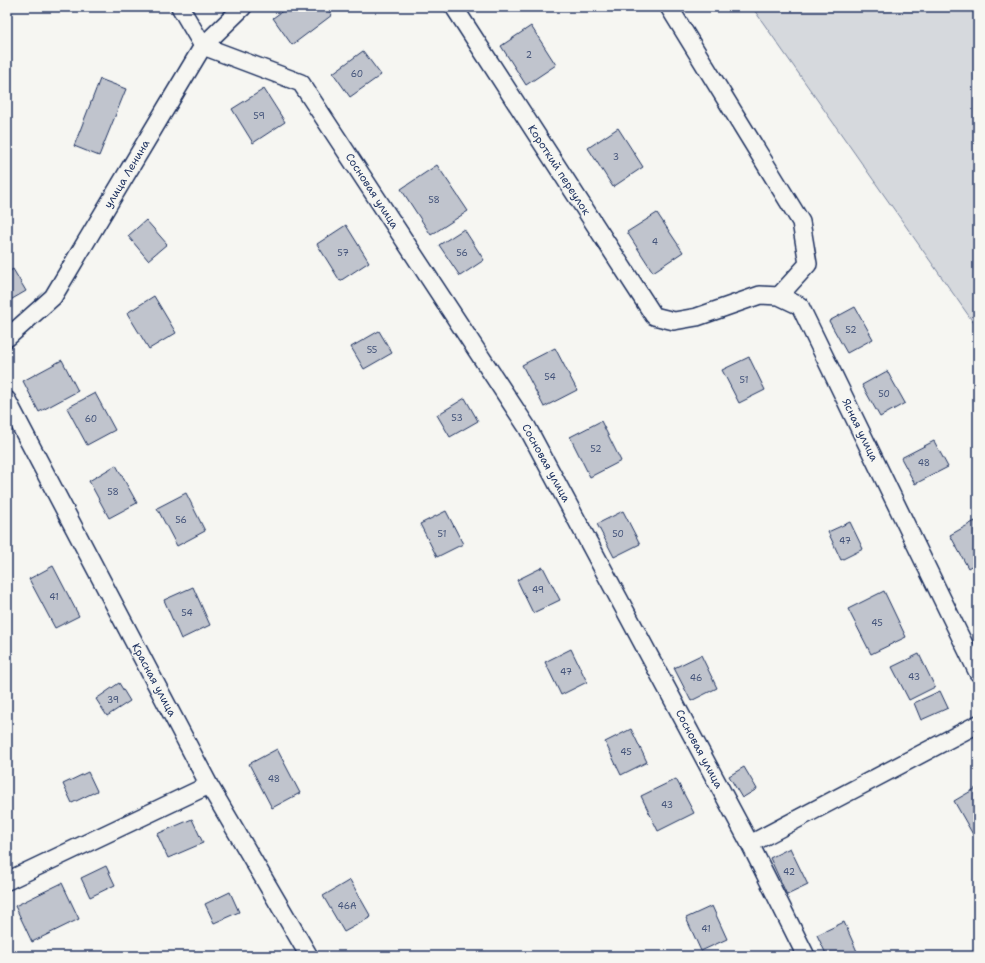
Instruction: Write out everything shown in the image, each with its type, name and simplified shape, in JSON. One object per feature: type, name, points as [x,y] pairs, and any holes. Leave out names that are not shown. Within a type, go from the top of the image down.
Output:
[{"type":"street","points":[[180,7],[203,46]]},
{"type":"street","name":"улица Ленина","points":[[7,338],[53,296],[203,46],[244,7]]},
{"type":"street","name":"Короткий переулок","points":[[454,7],[654,316],[674,321]]},
{"type":"street","points":[[669,7],[801,222],[808,264],[779,296]]},
{"type":"street","name":"Сосновая улица","points":[[203,46],[301,83],[527,427],[750,844],[806,956]]},
{"type":"street","name":"Ясная улица","points":[[674,321],[697,317],[760,296],[779,296],[800,306],[978,673]]},
{"type":"street","name":"Красная улица","points":[[7,400],[209,785],[308,956]]},
{"type":"street","points":[[750,844],[978,724]]},
{"type":"street","points":[[7,881],[209,785]]},
{"type":"shaded area","points":[[752,7],[978,7],[978,329]]},
{"type":"building","points":[[288,7],[326,7],[332,15],[292,45],[273,18]]},
{"type":"building","points":[[531,26],[556,65],[526,85],[501,46]]},
{"type":"building","points":[[363,51],[381,75],[350,97],[333,73]]},
{"type":"building","points":[[100,79],[126,89],[99,156],[74,146]]},
{"type":"building","points":[[264,89],[285,122],[253,143],[232,109]]},
{"type":"building","points":[[618,128],[643,167],[613,187],[588,148]]},
{"type":"building","points":[[437,165],[468,211],[431,235],[401,189]]},
{"type":"building","points":[[657,213],[683,252],[653,272],[627,232]]},
{"type":"building","points":[[146,220],[167,244],[148,260],[128,236]]},
{"type":"building","points":[[346,225],[369,262],[340,281],[317,244]]},
{"type":"building","points":[[464,229],[484,260],[460,276],[439,245]]},
{"type":"building","points":[[13,269],[26,291],[7,302],[7,273]]},
{"type":"building","points":[[154,296],[176,333],[149,349],[127,313]]},
{"type":"building","points":[[855,307],[873,339],[847,353],[829,321]]},
{"type":"building","points":[[379,331],[392,353],[364,369],[351,347]]},
{"type":"building","points":[[555,348],[577,390],[544,407],[522,365]]},
{"type":"building","points":[[749,357],[765,390],[739,403],[722,370]]},
{"type":"building","points":[[62,360],[78,391],[39,412],[23,381]]},
{"type":"building","points":[[887,371],[905,403],[880,417],[862,385]]},
{"type":"building","points":[[95,393],[115,430],[87,445],[67,408]]},
{"type":"building","points":[[465,398],[478,421],[450,437],[437,415]]},
{"type":"building","points":[[601,421],[621,461],[590,477],[570,437]]},
{"type":"building","points":[[934,441],[948,467],[915,484],[901,458]]},
{"type":"building","points":[[116,465],[137,503],[109,518],[89,481]]},
{"type":"building","points":[[186,493],[205,531],[177,546],[157,508]]},
{"type":"building","points":[[446,511],[463,544],[437,557],[420,524]]},
{"type":"building","points":[[623,511],[640,544],[614,557],[597,524]]},
{"type":"building","points":[[975,521],[978,526],[978,562],[968,568],[950,535]]},
{"type":"building","points":[[850,522],[863,549],[841,560],[828,532]]},
{"type":"building","points":[[53,566],[79,616],[55,628],[29,579]]},
{"type":"building","points":[[543,567],[560,600],[533,613],[517,580]]},
{"type":"building","points":[[193,587],[210,625],[181,639],[164,600]]},
{"type":"building","points":[[884,591],[906,637],[871,654],[848,609]]},
{"type":"building","points":[[571,649],[587,682],[561,695],[545,662]]},
{"type":"building","points":[[919,654],[935,687],[909,700],[892,667]]},
{"type":"building","points":[[701,655],[717,688],[691,701],[674,668]]},
{"type":"building","points":[[119,683],[130,701],[107,716],[96,699]]},
{"type":"building","points":[[940,691],[948,708],[921,720],[914,703]]},
{"type":"building","points":[[631,729],[647,762],[621,775],[605,742]]},
{"type":"building","points":[[277,749],[300,793],[272,808],[249,764]]},
{"type":"building","points":[[744,767],[757,789],[742,798],[729,776]]},
{"type":"building","points":[[88,772],[97,791],[72,803],[63,784]]},
{"type":"building","points":[[676,779],[694,813],[658,831],[641,796]]},
{"type":"building","points":[[978,787],[978,837],[975,838],[954,801]]},
{"type":"building","points":[[192,819],[203,843],[168,858],[157,834]]},
{"type":"building","points":[[790,848],[808,885],[787,895],[770,858]]},
{"type":"building","points":[[106,866],[115,885],[90,897],[81,878]]},
{"type":"building","points":[[350,880],[371,917],[344,932],[323,896]]},
{"type":"building","points":[[62,883],[79,919],[32,942],[15,906]]},
{"type":"building","points":[[230,892],[239,912],[214,923],[205,904]]},
{"type":"building","points":[[712,906],[727,939],[701,951],[686,918]]},
{"type":"building","points":[[844,922],[859,956],[827,956],[817,935]]}]
